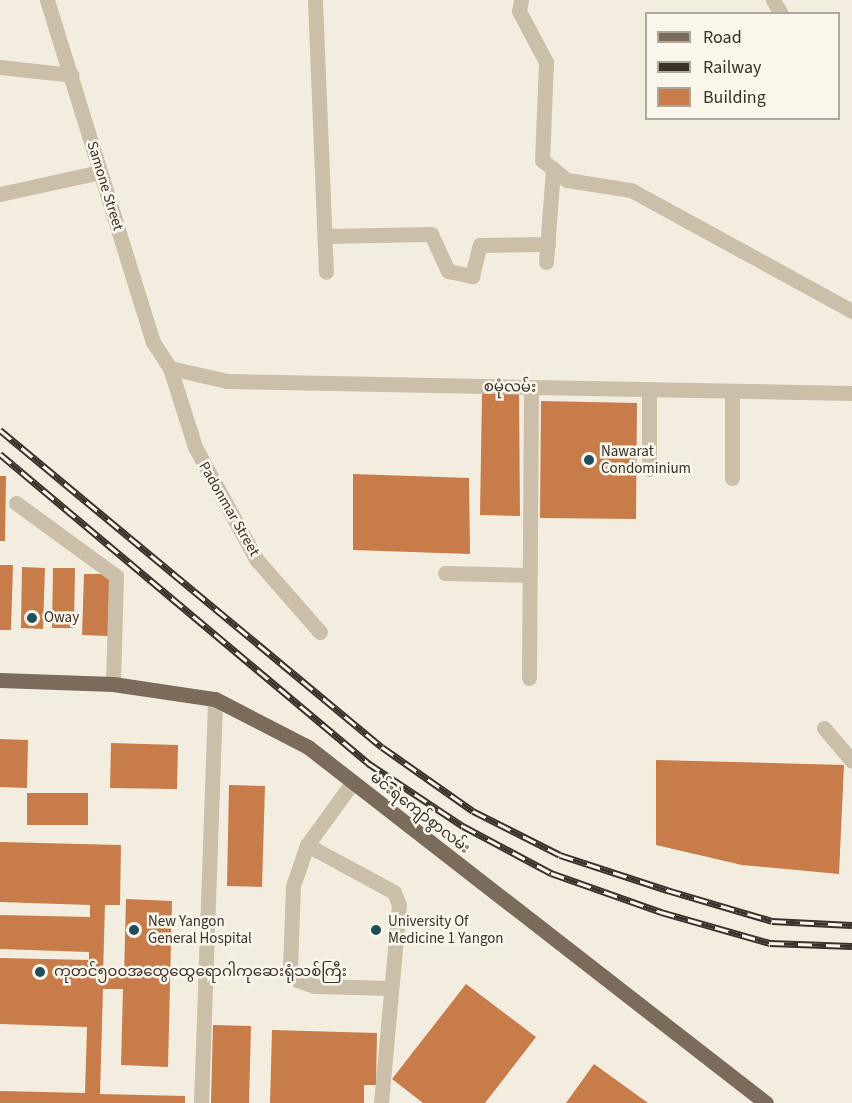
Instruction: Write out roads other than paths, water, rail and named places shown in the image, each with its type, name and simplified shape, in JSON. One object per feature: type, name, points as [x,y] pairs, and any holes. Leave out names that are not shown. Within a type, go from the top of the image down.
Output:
[{"type":"main road","name":"မင်းရဲကျော်စွာလမ်း","points":[[0,680],[113,684],[215,699],[308,747],[766,1103]]},
{"type":"street","name":"Samone Street","points":[[47,0],[153,342],[170,368]]},
{"type":"street","points":[[315,0],[326,272]]},
{"type":"street","points":[[521,0],[519,11],[546,62],[542,160],[567,180],[631,190],[852,311]]},
{"type":"street","points":[[0,67],[72,75]]},
{"type":"street","points":[[546,262],[553,168]]},
{"type":"street","points":[[0,194],[100,172]]},
{"type":"street","points":[[325,237],[431,234],[448,271],[472,276],[480,245],[548,243]]},
{"type":"street","name":"စမုံလမ်း","points":[[170,368],[227,381],[852,393]]},
{"type":"street","name":"Padonmar Street","points":[[170,368],[195,447],[221,501],[256,559],[320,632]]},
{"type":"street","points":[[529,678],[531,388]]},
{"type":"street","points":[[649,389],[650,469]]},
{"type":"street","points":[[732,391],[732,478]]},
{"type":"street","points":[[16,503],[116,576],[113,684]]},
{"type":"street","points":[[445,573],[529,575]]},
{"type":"street","points":[[201,1103],[215,699]]},
{"type":"street","points":[[824,728],[852,761]]},
{"type":"street","points":[[352,783],[307,846],[293,886],[290,969],[297,980],[314,986],[391,988]]},
{"type":"street","points":[[307,846],[394,892],[399,905],[381,1103]]},
{"type":"railway","points":[[0,430],[382,747],[473,811],[560,855],[667,890],[772,921],[852,925]]},
{"type":"railway","points":[[0,454],[368,763],[463,826],[551,873],[661,912],[770,943],[852,946]]},
{"type":"place","name":"Nawarat Condominium","points":[[589,460]]},
{"type":"place","name":"Oway","points":[[32,618]]},
{"type":"place","name":"New Yangon General Hospital","points":[[134,930]]},
{"type":"place","name":"University Of Medicine 1 Yangon","points":[[376,930]]},
{"type":"place","name":"ကုတင်၅၀၀အထွေထွေရောဂါကုဆေးရုံသစ်ကြီး","points":[[40,972]]}]
